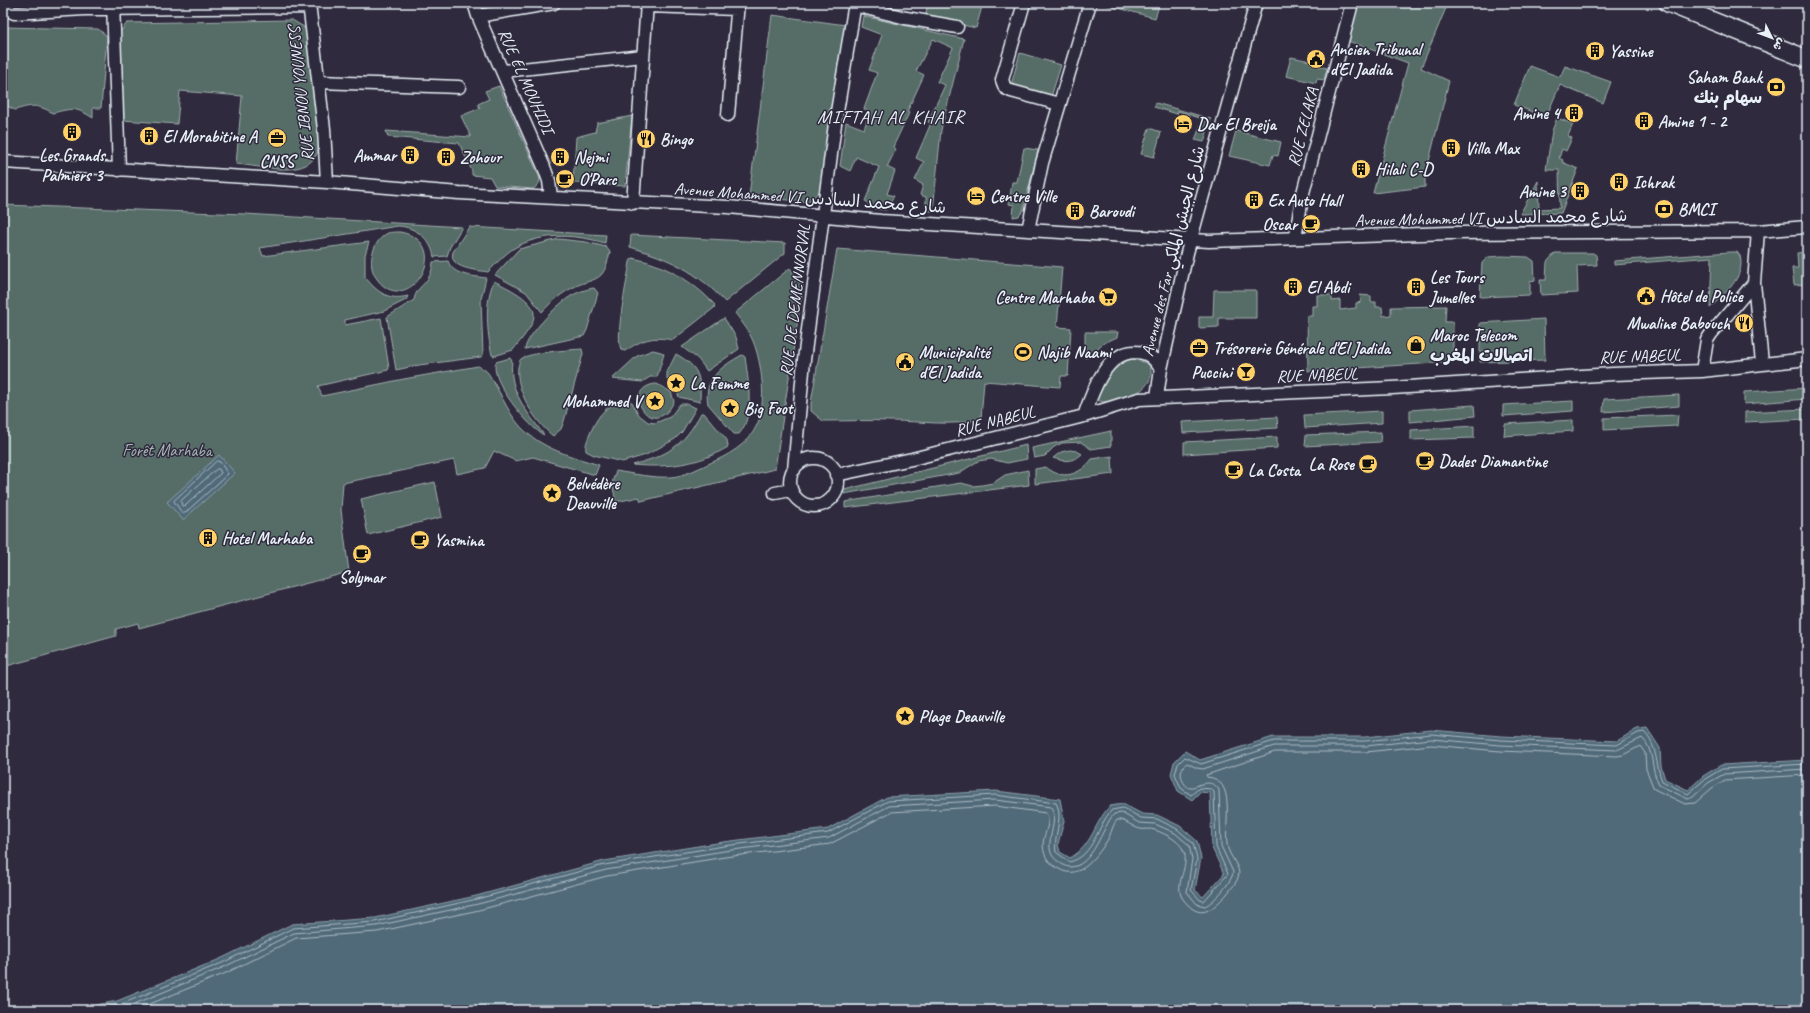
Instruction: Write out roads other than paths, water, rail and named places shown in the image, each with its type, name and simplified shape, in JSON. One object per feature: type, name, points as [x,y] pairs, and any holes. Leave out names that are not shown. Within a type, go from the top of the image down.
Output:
[{"type":"street","name":"RUE EL MOUHIDI","points":[[474,3],[478,16],[544,167],[549,181],[551,197]]},
{"type":"street","points":[[478,16],[554,3]]},
{"type":"street","points":[[1024,3],[1003,75],[1004,85],[1008,89],[1018,93],[1059,104]]},
{"type":"street","points":[[1028,230],[1037,184],[1059,104],[1090,3]]},
{"type":"street","name":"Avenue des Far شارع الجيش الملكي","points":[[1157,397],[1161,369],[1190,240],[1256,3]]},
{"type":"street","name":"RUE ZELAKA","points":[[1295,238],[1303,193],[1352,3]]},
{"type":"street","points":[[1668,3],[1807,59]]},
{"type":"street","points":[[854,4],[906,18],[957,27]]},
{"type":"street","name":"RUE DE DEMENNORVAL","points":[[791,490],[790,482],[794,470],[804,360],[835,124],[854,4]]},
{"type":"street","points":[[3,7],[14,13],[114,6],[309,5]]},
{"type":"street","name":"RUE IBNOU YOUNESS","points":[[309,5],[319,82],[327,182]]},
{"type":"street","points":[[633,203],[647,5],[738,6],[728,115]]},
{"type":"street","points":[[114,6],[118,170]]},
{"type":"street","points":[[503,71],[643,56]]},
{"type":"street","points":[[319,82],[460,87]]},
{"type":"street","name":"Avenue Mohammed VI شارع محمد السادس","points":[[3,162],[728,208],[881,221],[1190,240],[1457,233],[1758,232],[1807,226]]},
{"type":"street","points":[[1758,232],[1754,283],[1762,363]]},
{"type":"street","points":[[1702,371],[1707,340],[1710,334],[1754,283]]},
{"type":"street","name":"Avenue des Far شارع الجيش الملكي","points":[[1084,416],[1095,387],[1105,371],[1119,357],[1129,352],[1141,352],[1149,355],[1161,369]]},
{"type":"street","name":"RUE NABEUL","points":[[836,475],[912,459],[1084,416],[1139,399],[1157,397],[1392,388],[1613,374],[1702,371],[1807,359]]},
{"type":"street","points":[[797,436],[809,459]]},
{"type":"street","points":[[776,493],[791,490],[795,498],[805,504],[817,506],[825,503],[836,491],[836,475],[829,464],[824,461],[809,459],[802,462],[794,470]]},
{"type":"water","points":[[219,455],[235,473],[183,520],[167,502]]},
{"type":"water","points":[[1647,728],[1660,748],[1661,766],[1665,779],[1688,790],[1703,776],[1721,765],[1807,760],[1807,1010],[70,1010],[117,1001],[220,959],[292,924],[375,918],[476,896],[604,861],[723,842],[828,829],[887,797],[996,791],[1060,799],[1064,821],[1058,844],[1060,852],[1070,858],[1084,847],[1104,813],[1110,806],[1123,804],[1142,814],[1157,815],[1180,826],[1197,841],[1201,858],[1195,890],[1203,897],[1224,874],[1212,848],[1210,793],[1200,792],[1192,800],[1178,791],[1171,774],[1174,762],[1185,751],[1200,760],[1273,737],[1365,737],[1431,730],[1501,736],[1617,741],[1637,729]]},
{"type":"place","name":"Yassine","points":[[1595,51]]},
{"type":"place","name":"Ancien Tribunal d'El Jadida","points":[[1316,59]]},
{"type":"place","name":"Saham Bank سهام بنك","points":[[1776,87]]},
{"type":"place","name":"Amine 4","points":[[1574,113]]},
{"type":"place","name":"Amine 1 - 2","points":[[1644,121]]},
{"type":"place","name":"Dar El Breija","points":[[1183,124]]},
{"type":"place","name":"Les Grands Palmiers 3","points":[[72,132]]},
{"type":"place","name":"El Morabitine A","points":[[149,136]]},
{"type":"place","name":"CNSS","points":[[277,138]]},
{"type":"place","name":"Bingo","points":[[646,139]]},
{"type":"place","name":"Villa Max","points":[[1451,148]]},
{"type":"place","name":"Ammar","points":[[410,155]]},
{"type":"place","name":"Zohour","points":[[446,157]]},
{"type":"place","name":"Nejmi","points":[[560,157]]},
{"type":"place","name":"Hilali C-D","points":[[1361,169]]},
{"type":"place","name":"O'Parc","points":[[565,179]]},
{"type":"place","name":"Ichrak","points":[[1619,182]]},
{"type":"place","name":"Amine 3","points":[[1580,191]]},
{"type":"place","name":"Centre Ville","points":[[976,196]]},
{"type":"place","name":"Ex Auto Hall","points":[[1254,200]]},
{"type":"place","name":"BMCI","points":[[1664,209]]},
{"type":"place","name":"Baroudi","points":[[1075,211]]},
{"type":"place","name":"Oscar","points":[[1311,224]]},
{"type":"place","name":"El Abdi","points":[[1293,287]]},
{"type":"place","name":"Les Tours Jumelles","points":[[1416,287]]},
{"type":"place","name":"Hôtel de Police","points":[[1646,296]]},
{"type":"place","name":"Centre Marhaba","points":[[1108,297]]},
{"type":"place","name":"Mwaline Babouch","points":[[1744,323]]},
{"type":"place","name":"Maroc Telecom اتصالات المغرب","points":[[1416,345]]},
{"type":"place","name":"Trésorerie Générale d'El Jadida","points":[[1199,348]]},
{"type":"place","name":"Najib Naami","points":[[1023,352]]},
{"type":"place","name":"Municipalité d'El Jadida","points":[[905,362]]},
{"type":"place","name":"Puccini","points":[[1246,372]]},
{"type":"place","name":"La Femme","points":[[676,383]]},
{"type":"place","name":"Mohammed V","points":[[655,401]]},
{"type":"place","name":"Big Foot","points":[[730,408]]},
{"type":"place","name":"Dades Diamantine","points":[[1425,461]]},
{"type":"place","name":"La Rose","points":[[1368,464]]},
{"type":"place","name":"La Costa","points":[[1234,470]]},
{"type":"place","name":"Belvédère Deauville","points":[[552,493]]},
{"type":"place","name":"Hotel Marhaba","points":[[208,538]]},
{"type":"place","name":"Yasmina","points":[[420,540]]},
{"type":"place","name":"Solymar","points":[[362,554]]},
{"type":"place","name":"Plage Deauville","points":[[905,716]]},
{"type":"district","name":"MIFTAH AL KHAIR","points":[[891,117]]},
{"type":"park label","name":"Forêt Marhaba","points":[[167,450]]}]
